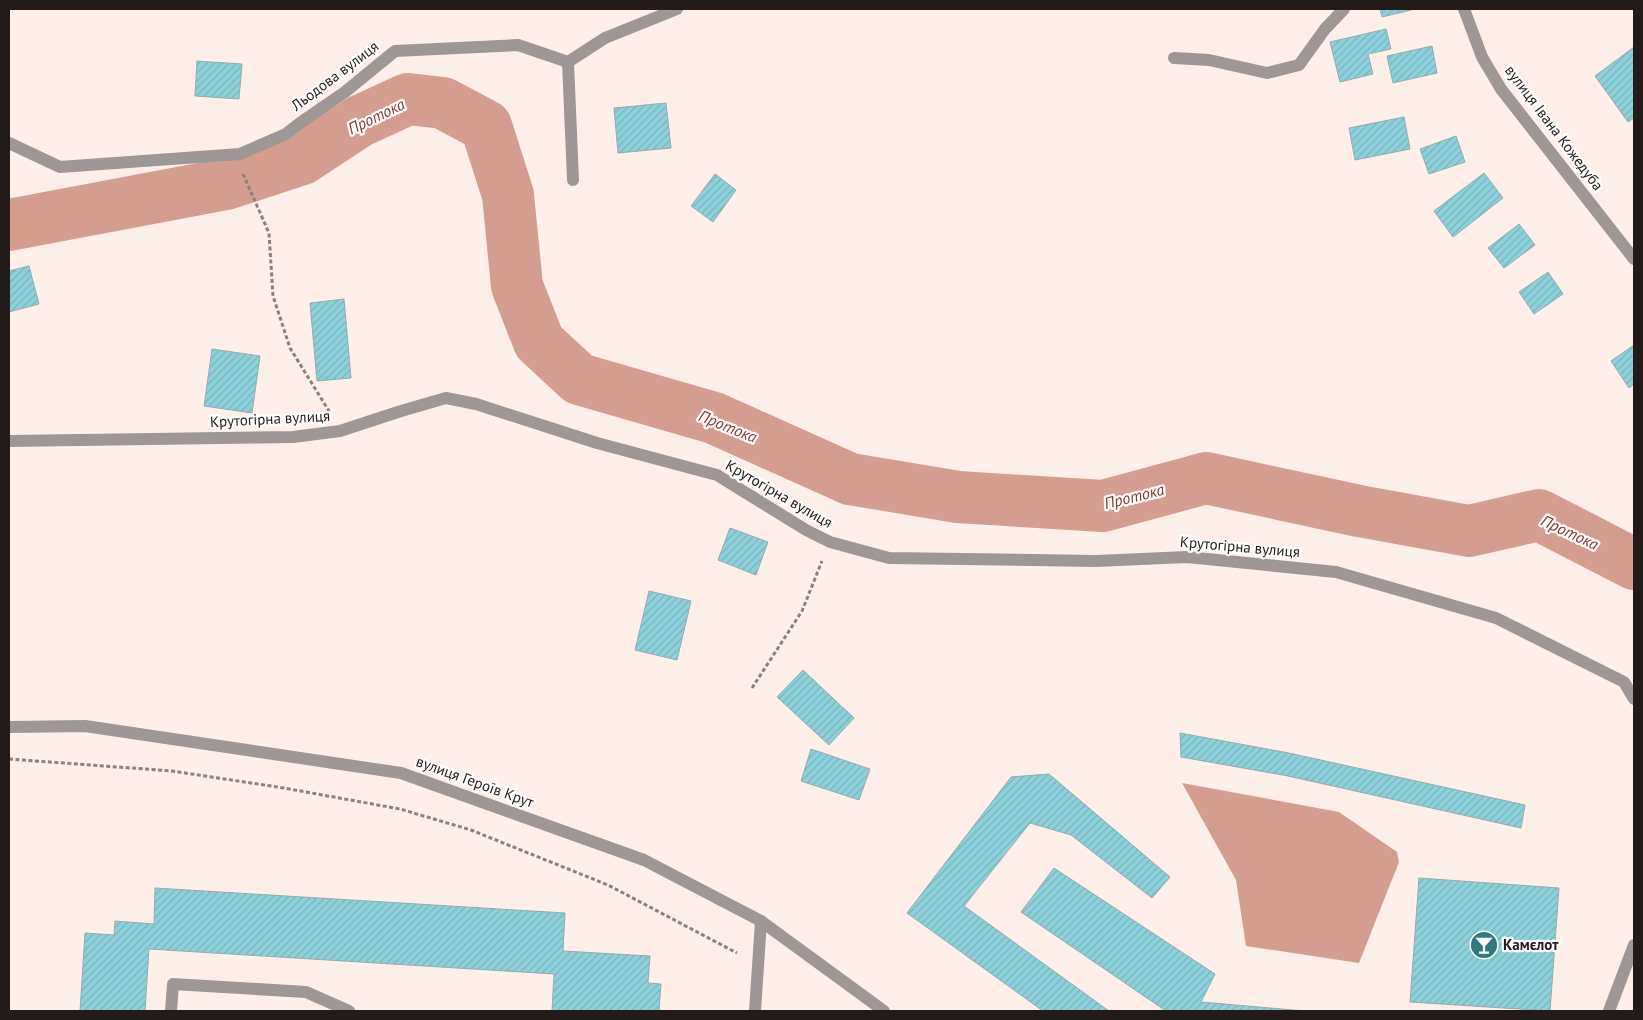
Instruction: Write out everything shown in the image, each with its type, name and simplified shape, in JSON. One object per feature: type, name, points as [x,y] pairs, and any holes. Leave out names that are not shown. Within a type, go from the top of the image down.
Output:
[{"type":"street","points":[[573,180],[568,62],[605,38],[677,9]]},
{"type":"street","points":[[1174,58],[1209,60],[1267,73],[1299,65],[1325,29],[1344,9]]},
{"type":"street","name":"вулиця Івана Кожедуба","points":[[1464,9],[1482,57],[1501,89],[1634,258]]},
{"type":"street","name":"Льодова вулиця","points":[[9,144],[60,167],[240,154],[286,134],[345,92],[395,51],[518,45],[568,62]]},
{"type":"street","name":"Крутогірна вулиця","points":[[9,441],[293,437],[340,431],[446,398],[476,404],[597,442],[717,475],[806,530],[830,542],[889,558],[1096,561],[1187,557],[1336,572],[1496,618],[1624,682],[1634,699]]},
{"type":"street","name":"вулиця Героїв Крут","points":[[9,727],[85,726],[402,773],[644,860],[760,921],[884,1011]]},
{"type":"street","points":[[755,1011],[760,921]]},
{"type":"street","points":[[1609,1011],[1634,945]]},
{"type":"street","points":[[171,1011],[173,984],[306,992],[349,1011]]},
{"type":"path","points":[[242,170],[269,232],[273,296],[290,348],[340,431]]},
{"type":"path","points":[[752,688],[802,611],[830,542]]},
{"type":"path","points":[[9,759],[172,771],[284,788],[400,809],[471,830],[608,885],[758,963]]},
{"type":"shaded area","points":[[1182,783],[1339,812],[1397,852],[1399,862],[1359,963],[1246,946],[1236,880]]},
{"type":"building","points":[[1380,9],[1415,9],[1382,17]]},
{"type":"building","points":[[1386,29],[1391,49],[1368,54],[1373,74],[1340,82],[1330,42]]},
{"type":"building","points":[[1432,46],[1437,73],[1393,83],[1387,56]]},
{"type":"building","points":[[1634,47],[1634,118],[1628,122],[1595,76]]},
{"type":"building","points":[[197,61],[242,64],[239,99],[195,96]]},
{"type":"building","points":[[666,103],[671,148],[618,153],[614,108]]},
{"type":"building","points":[[1404,117],[1410,149],[1355,160],[1349,128]]},
{"type":"building","points":[[1456,136],[1465,162],[1429,174],[1420,149]]},
{"type":"building","points":[[1484,173],[1503,198],[1453,237],[1434,211]]},
{"type":"building","points":[[715,174],[736,190],[713,222],[691,206]]},
{"type":"building","points":[[1519,224],[1535,245],[1504,268],[1488,248]]},
{"type":"building","points":[[29,266],[39,304],[9,312],[9,271]]},
{"type":"building","points":[[1548,272],[1563,294],[1534,314],[1519,292]]},
{"type":"building","points":[[344,299],[351,378],[317,381],[310,303]]},
{"type":"building","points":[[1634,345],[1634,384],[1629,388],[1611,361]]},
{"type":"building","points":[[212,349],[260,356],[252,413],[204,406]]},
{"type":"building","points":[[730,528],[768,542],[756,575],[718,560]]},
{"type":"building","points":[[649,591],[691,601],[677,660],[635,650]]},
{"type":"building","points":[[803,670],[854,718],[829,745],[777,697]]},
{"type":"building","points":[[1180,733],[1289,753],[1525,805],[1521,828],[1288,776],[1181,757]]},
{"type":"building","points":[[811,749],[870,769],[859,800],[801,781]]},
{"type":"building","points":[[1049,774],[1170,877],[1152,898],[1071,835],[1030,823],[964,906],[1109,1011],[1043,1011],[907,913],[1011,777]]},
{"type":"building","points":[[1054,868],[1215,974],[1201,1002],[1305,1011],[1166,1011],[1021,912]]},
{"type":"building","name":"Камєлот","points":[[1419,878],[1559,888],[1550,1011],[1410,1002]]},
{"type":"building","points":[[155,888],[565,913],[563,951],[650,956],[648,983],[661,984],[659,1011],[552,1011],[554,974],[149,949],[145,1011],[80,1011],[85,933],[114,935],[115,921],[154,924]]},
{"type":"waterway","name":"Протока","points":[[9,225],[226,184],[302,159],[360,121],[408,99],[443,103],[486,126],[508,195],[517,286],[539,342],[579,379],[714,418],[850,479],[958,497],[1103,506],[1206,478],[1359,511],[1469,531],[1539,515],[1634,564]]},
{"type":"place","name":"Камєлот","points":[[1484,945]]}]
